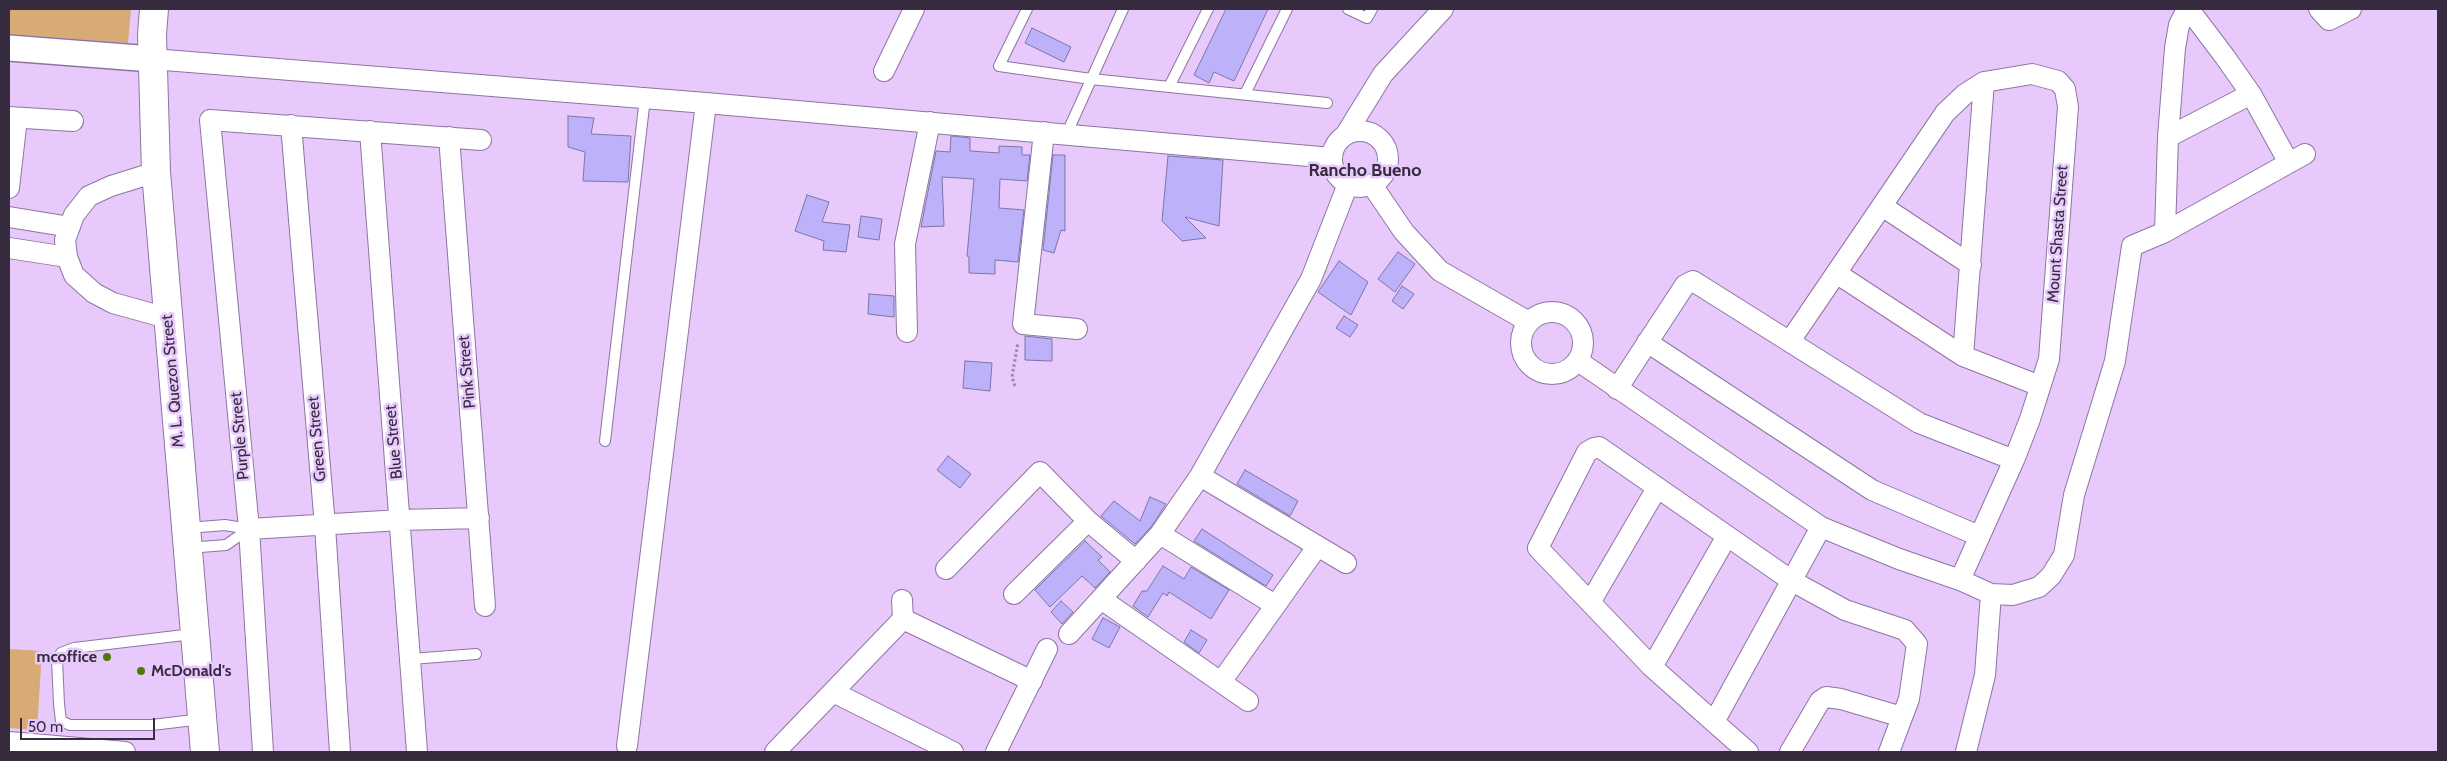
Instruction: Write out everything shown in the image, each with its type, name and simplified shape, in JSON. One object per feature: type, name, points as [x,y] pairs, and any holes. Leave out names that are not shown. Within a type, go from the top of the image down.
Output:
[{"type":"main road","name":"M. L. Quezon Street","points":[[154,9],[152,59],[156,172],[205,752]]},
{"type":"street","points":[[884,71],[914,9]]},
{"type":"street","points":[[1346,134],[1355,131],[1372,134],[1385,145],[1388,163],[1385,171],[1372,185],[1356,187],[1348,184],[1336,174],[1332,158],[1339,140],[1346,134],[1383,74],[1443,9]]},
{"type":"street","points":[[2320,9],[2329,20],[2351,9]]},
{"type":"street","points":[[1578,361],[1821,527],[1992,594],[2013,595],[2039,587],[2051,576],[2064,555],[2074,495],[2115,361],[2132,246],[2165,232],[2297,158],[2194,16],[2184,15],[2179,25],[2168,137],[2165,232]]},
{"type":"street","points":[[9,48],[706,103],[1066,133],[1332,158]]},
{"type":"street","name":"Mount Shasta Street","points":[[1960,580],[2014,460],[2048,359],[2068,107],[2065,88],[2058,81],[2032,74],[1984,82]]},
{"type":"street","points":[[1790,341],[1945,113],[1965,94],[1984,82]]},
{"type":"street","points":[[1963,356],[1984,82]]},
{"type":"street","points":[[2168,137],[2251,94]]},
{"type":"street","points":[[626,746],[706,103]]},
{"type":"street","points":[[9,188],[13,117],[72,121]]},
{"type":"street","name":"Purple Street","points":[[263,752],[248,529],[210,120],[291,125]]},
{"type":"street","points":[[907,332],[905,244],[930,122]]},
{"type":"street","points":[[291,125],[481,140]]},
{"type":"street","name":"Green Street","points":[[291,125],[325,526],[340,752]]},
{"type":"street","name":"Blue Street","points":[[370,132],[401,520],[417,752]]},
{"type":"street","points":[[1044,132],[1023,324],[1077,329]]},
{"type":"street","name":"Pink Street","points":[[449,137],[485,606]]},
{"type":"street","points":[[156,172],[111,186],[89,196],[74,215],[65,240],[67,257],[74,274],[94,293],[113,303],[168,318]]},
{"type":"street","points":[[1069,634],[1160,534],[1200,476],[1311,279],[1348,184]]},
{"type":"street","points":[[1372,185],[1415,246],[1440,271],[1529,322]]},
{"type":"street","points":[[1882,206],[1971,265]]},
{"type":"street","points":[[9,217],[70,227]]},
{"type":"street","points":[[9,248],[67,257]]},
{"type":"street","points":[[1836,273],[1963,356],[2040,386]]},
{"type":"street","points":[[1617,389],[1685,284],[1693,281],[1919,423],[2014,460]]},
{"type":"street","points":[[1547,313],[1562,314],[1575,322],[1583,341],[1578,361],[1564,372],[1554,374],[1545,374],[1529,364],[1521,348],[1521,338],[1529,322],[1547,313]]},
{"type":"street","points":[[1647,342],[1872,490],[1979,536]]},
{"type":"street","points":[[1748,752],[1652,666],[1538,548],[1587,452],[1599,447],[1792,581],[1844,610],[1905,630],[1917,644],[1908,699],[1889,752]]},
{"type":"street","points":[[946,569],[1040,472],[1088,521],[1136,561]]},
{"type":"street","points":[[1200,476],[1346,564]]},
{"type":"street","points":[[1591,602],[1657,488]]},
{"type":"street","points":[[248,529],[325,526],[401,520],[479,518]]},
{"type":"street","points":[[1014,594],[1088,521]]},
{"type":"street","points":[[1714,722],[1821,527]]},
{"type":"street","points":[[1160,534],[1275,605]]},
{"type":"street","points":[[1652,666],[1727,536]]},
{"type":"street","points":[[1221,682],[1317,547]]},
{"type":"street","points":[[1966,752],[1985,675],[1992,594]]},
{"type":"street","points":[[1101,599],[1248,701]]},
{"type":"street","points":[[775,752],[833,692],[902,610],[1032,681]]},
{"type":"street","points":[[996,752],[1047,649]]},
{"type":"street","points":[[833,692],[953,752]]},
{"type":"street","points":[[1790,752],[1820,701],[1826,697],[1841,699],[1902,717]]},
{"type":"street","points":[[9,742],[125,752]]},
{"type":"lane","points":[[1028,9],[1000,66],[1091,79],[1170,85],[1327,102]]},
{"type":"lane","points":[[1066,133],[1123,9]]},
{"type":"lane","points":[[1170,85],[1208,9]]},
{"type":"lane","points":[[1245,94],[1287,9]]},
{"type":"lane","points":[[1348,9],[1367,18],[1372,9]]},
{"type":"lane","points":[[606,441],[645,98]]},
{"type":"lane","points":[[186,538],[225,525],[248,529]]},
{"type":"lane","points":[[186,538],[226,545],[248,529]]},
{"type":"lane","points":[[194,634],[74,648],[61,653],[57,659],[57,675],[62,721],[70,725],[152,725],[202,719]]},
{"type":"lane","points":[[411,659],[476,654]]},
{"type":"path","points":[[1015,386],[1012,377],[1013,363],[1023,324]]},
{"type":"shaded area","points":[[9,9],[131,9],[128,43],[9,34]]},
{"type":"shaded area","points":[[9,649],[42,651],[37,730],[9,728]]},
{"type":"building","points":[[1226,9],[1268,9],[1234,81],[1214,72],[1209,83],[1194,75]]},
{"type":"building","points":[[1032,28],[1071,47],[1064,62],[1025,43]]},
{"type":"building","points":[[568,116],[594,118],[591,134],[631,136],[628,182],[583,181],[585,152],[568,147]]},
{"type":"building","points":[[951,136],[970,138],[970,151],[999,153],[999,146],[1022,147],[1022,155],[1030,155],[1027,181],[1000,179],[999,208],[1024,210],[1018,262],[995,260],[995,274],[969,273],[969,257],[967,256],[974,179],[942,177],[944,226],[921,227],[936,151],[950,152]]},
{"type":"building","points":[[1053,155],[1065,155],[1065,231],[1061,230],[1054,253],[1043,250]]},
{"type":"building","points":[[1168,156],[1223,160],[1219,226],[1185,217],[1206,238],[1182,241],[1162,221]]},
{"type":"building","points":[[807,195],[829,202],[822,222],[850,225],[846,252],[823,250],[824,241],[795,231]]},
{"type":"building","points":[[861,216],[882,219],[879,240],[858,237]]},
{"type":"building","points":[[1398,252],[1415,264],[1395,292],[1378,279]]},
{"type":"building","points":[[1339,261],[1368,282],[1351,315],[1318,292]]},
{"type":"building","points":[[1402,286],[1414,294],[1403,309],[1392,301]]},
{"type":"building","points":[[869,294],[894,296],[894,317],[868,314]]},
{"type":"building","points":[[1344,316],[1358,325],[1350,337],[1336,328]]},
{"type":"building","points":[[1025,336],[1052,339],[1052,361],[1025,360]]},
{"type":"building","points":[[965,361],[992,363],[990,391],[963,388]]},
{"type":"building","points":[[948,456],[971,474],[960,488],[937,470]]},
{"type":"building","points":[[1245,470],[1298,501],[1290,516],[1237,484]]},
{"type":"building","points":[[1150,497],[1166,504],[1151,527],[1135,544],[1101,516],[1114,501],[1140,521]]},
{"type":"building","points":[[1202,529],[1273,575],[1266,586],[1194,541]]},
{"type":"building","points":[[1085,541],[1102,557],[1098,560],[1110,572],[1095,588],[1082,576],[1050,607],[1035,590]]},
{"type":"building","points":[[1163,566],[1184,579],[1191,567],[1229,590],[1211,619],[1169,592],[1167,596],[1163,593],[1148,617],[1133,606],[1142,591],[1147,591]]},
{"type":"building","points":[[1061,601],[1073,612],[1062,624],[1051,612]]},
{"type":"building","points":[[1103,618],[1120,627],[1109,648],[1092,639]]},
{"type":"building","points":[[1191,630],[1207,640],[1199,653],[1184,642]]},
{"type":"place","name":"mcoffice","points":[[107,657]]},
{"type":"place","name":"McDonald's","points":[[141,671]]},
{"type":"district","name":"Rancho Bueno","points":[[1365,171]]}]
